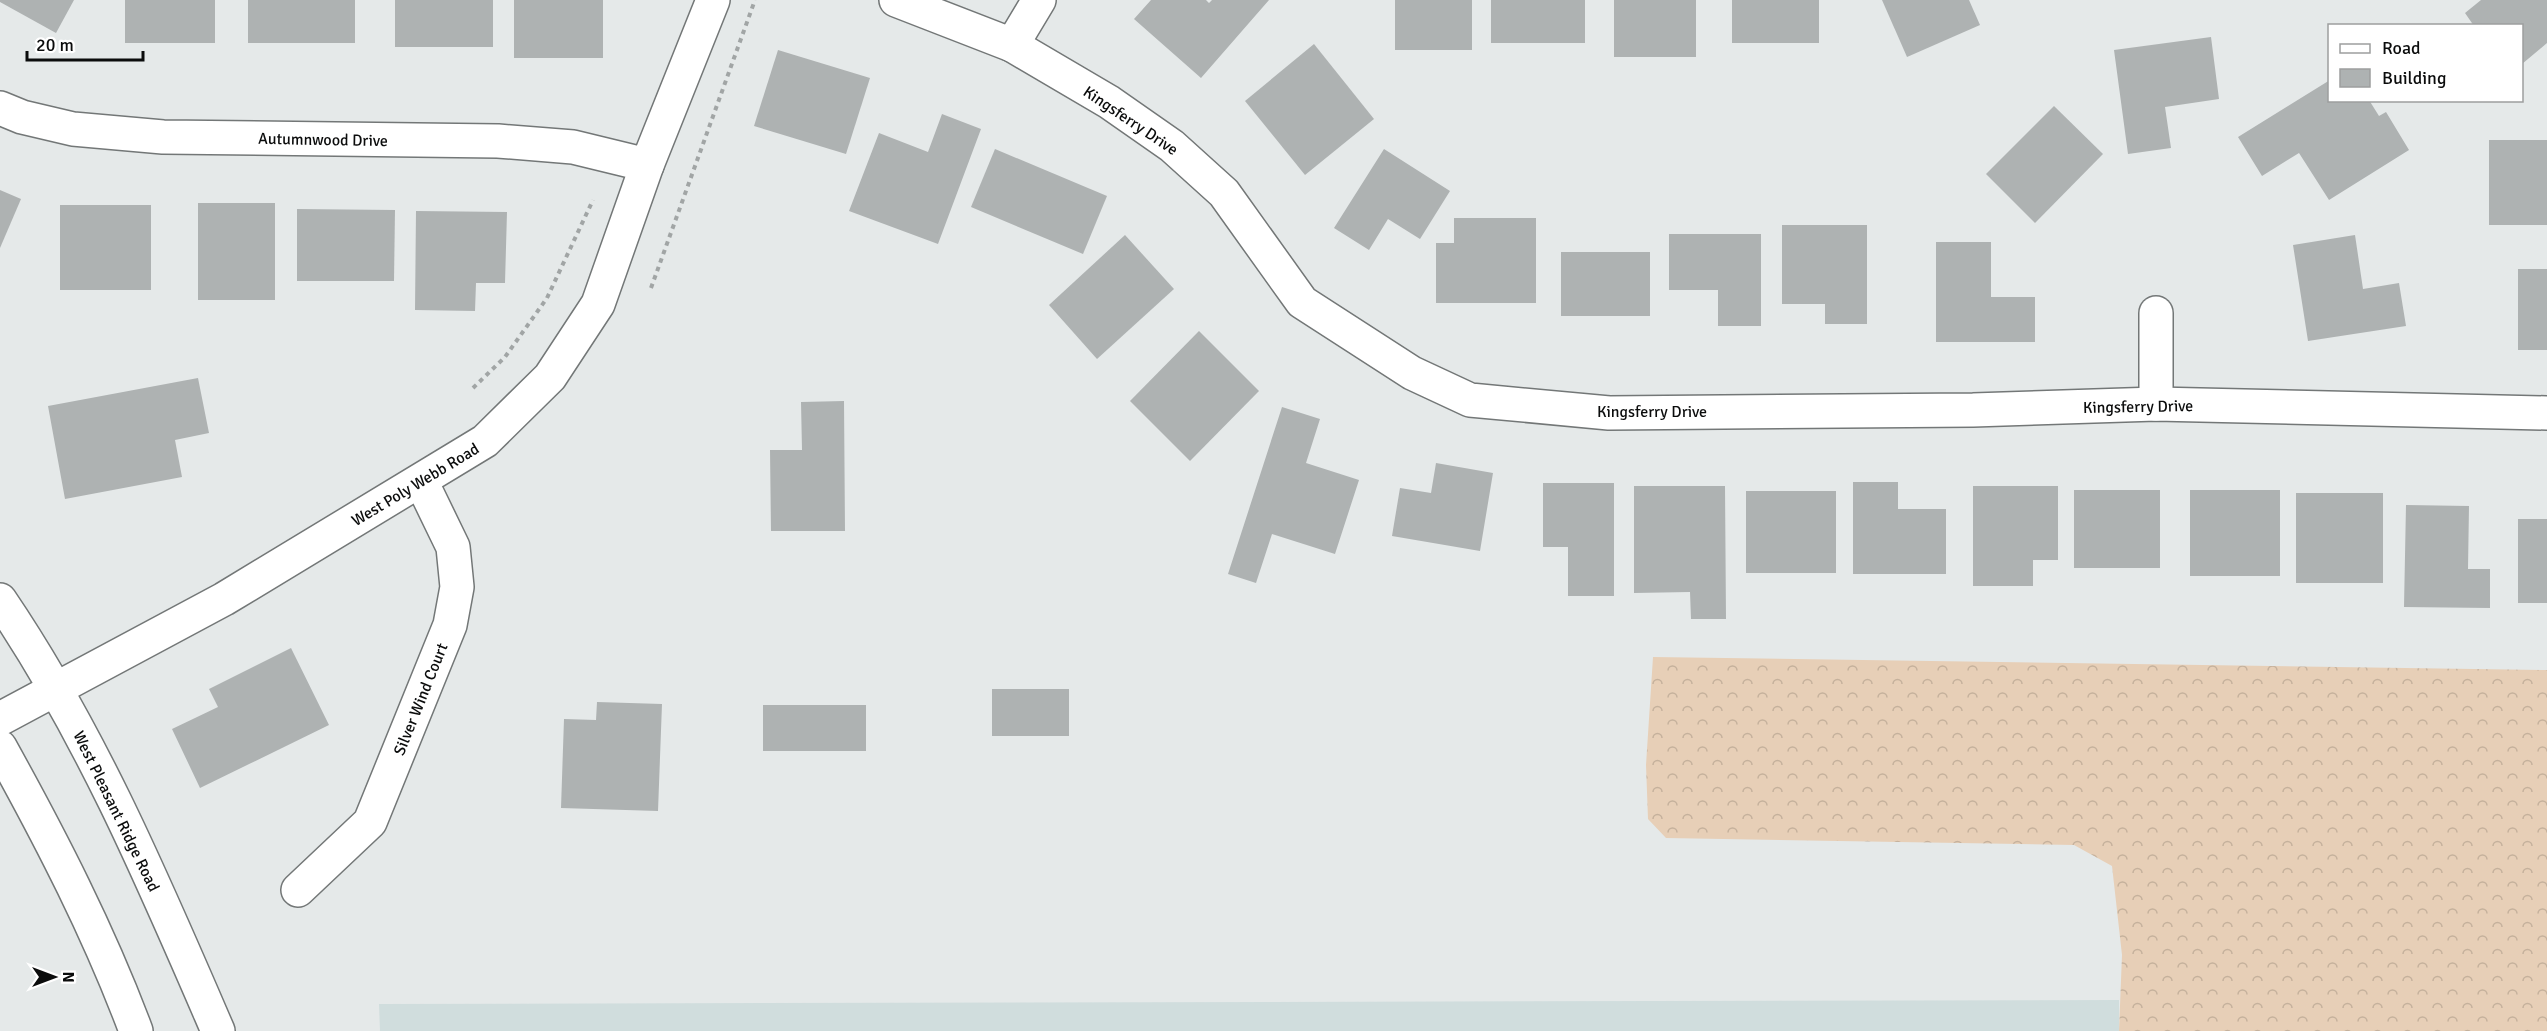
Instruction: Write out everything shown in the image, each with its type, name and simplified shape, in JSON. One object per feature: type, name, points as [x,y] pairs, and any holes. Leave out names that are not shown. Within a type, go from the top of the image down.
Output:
[{"type":"street","name":"West Poly Webb Road","points":[[0,719],[224,598],[421,481],[485,441],[550,377],[598,304],[647,165],[713,0]]},
{"type":"street","name":"Kingsferry Drive","points":[[896,0],[1011,45],[1109,102],[1172,146],[1224,193],[1302,302],[1412,373],[1470,400],[1609,413],[1973,410],[2156,404],[2547,413]]},
{"type":"street","points":[[1011,45],[1039,0]]},
{"type":"street","name":"Autumnwood Drive","points":[[0,108],[22,117],[73,129],[163,137],[498,141],[573,147],[647,165]]},
{"type":"street","points":[[2156,313],[2156,404]]},
{"type":"street","name":"Silver Wind Court","points":[[298,890],[370,822],[450,625],[457,587],[453,547],[421,481]]},
{"type":"street","name":"West Pleasant Ridge Road","points":[[0,600],[54,688],[113,796],[218,1031]]},
{"type":"street","points":[[0,747],[62,861],[96,934],[136,1031]]},
{"type":"path","points":[[651,288],[755,0]]},
{"type":"path","points":[[473,388],[505,357],[547,298],[592,202]]},
{"type":"shaded area","points":[[2119,1000],[2119,1031],[380,1031],[379,1004]]},
{"type":"green space","points":[[1653,657],[2547,670],[2547,1031],[2119,1031],[2122,955],[2112,866],[2074,845],[1666,838],[1648,819],[1646,765]]},
{"type":"building","points":[[0,0],[74,0],[56,33]]},
{"type":"building","points":[[125,0],[215,0],[215,43],[125,43]]},
{"type":"building","points":[[248,0],[355,0],[355,43],[248,43]]},
{"type":"building","points":[[395,0],[493,0],[493,47],[395,47]]},
{"type":"building","points":[[514,0],[603,0],[603,58],[514,58]]},
{"type":"building","points":[[1151,0],[1206,0],[1209,3],[1212,0],[1269,0],[1201,78],[1134,19]]},
{"type":"building","points":[[1395,0],[1472,0],[1472,50],[1395,50]]},
{"type":"building","points":[[1491,0],[1585,0],[1585,43],[1491,43]]},
{"type":"building","points":[[1614,0],[1696,0],[1696,57],[1614,57]]},
{"type":"building","points":[[1732,0],[1819,0],[1819,43],[1732,43]]},
{"type":"building","points":[[1882,0],[1969,0],[1980,25],[1907,57]]},
{"type":"building","points":[[2481,0],[2547,0],[2547,43],[2523,63],[2523,24],[2473,24],[2465,13]]},
{"type":"building","points":[[2211,37],[2219,99],[2165,107],[2171,148],[2128,154],[2114,50]]},
{"type":"building","points":[[1314,44],[1374,119],[1305,175],[1245,101]]},
{"type":"building","points":[[778,50],[870,78],[846,154],[754,126]]},
{"type":"building","points":[[2328,81],[2328,102],[2370,102],[2379,116],[2386,112],[2409,150],[2329,200],[2299,153],[2262,176],[2238,137]]},
{"type":"building","points":[[2054,106],[2103,154],[2035,223],[1986,174]]},
{"type":"building","points":[[942,114],[981,129],[938,244],[849,211],[879,133],[928,152]]},
{"type":"building","points":[[2489,140],[2547,140],[2547,225],[2489,225]]},
{"type":"building","points":[[995,149],[1107,196],[1083,254],[971,207]]},
{"type":"building","points":[[1384,149],[1450,191],[1420,239],[1388,219],[1369,250],[1334,228]]},
{"type":"building","points":[[0,190],[21,199],[0,248]]},
{"type":"building","points":[[198,203],[275,203],[275,300],[198,300]]},
{"type":"building","points":[[60,205],[151,205],[151,290],[60,290]]},
{"type":"building","points":[[297,209],[395,210],[394,281],[297,281]]},
{"type":"building","points":[[416,211],[507,212],[505,283],[476,283],[475,311],[415,310]]},
{"type":"building","points":[[1454,218],[1536,218],[1536,303],[1436,303],[1436,243],[1454,243]]},
{"type":"building","points":[[1782,225],[1867,225],[1867,324],[1825,324],[1825,304],[1782,304]]},
{"type":"building","points":[[1669,234],[1761,234],[1761,326],[1718,326],[1718,290],[1669,290]]},
{"type":"building","points":[[1125,235],[1174,289],[1097,359],[1049,305]]},
{"type":"building","points":[[2355,235],[2363,289],[2399,283],[2406,326],[2308,341],[2293,245]]},
{"type":"building","points":[[1936,242],[1991,242],[1991,297],[2035,297],[2035,342],[1936,342]]},
{"type":"building","points":[[1561,252],[1650,252],[1650,316],[1561,316]]},
{"type":"building","points":[[2518,269],[2547,269],[2547,350],[2518,350]]},
{"type":"building","points":[[1199,331],[1259,391],[1190,461],[1130,401]]},
{"type":"building","points":[[198,378],[209,433],[175,440],[182,477],[65,499],[48,406]]},
{"type":"building","points":[[844,401],[845,531],[771,531],[770,450],[802,450],[801,402]]},
{"type":"building","points":[[1282,407],[1320,419],[1306,463],[1359,480],[1335,554],[1272,534],[1256,583],[1228,574]]},
{"type":"building","points":[[1436,463],[1493,473],[1480,551],[1392,536],[1400,488],[1431,493]]},
{"type":"building","points":[[1853,482],[1898,482],[1898,509],[1946,509],[1946,574],[1853,574]]},
{"type":"building","points":[[1543,483],[1614,483],[1614,596],[1568,596],[1568,547],[1543,547]]},
{"type":"building","points":[[1634,486],[1725,486],[1726,619],[1691,619],[1690,592],[1634,593]]},
{"type":"building","points":[[1973,486],[2058,486],[2058,560],[2033,560],[2033,586],[1973,586]]},
{"type":"building","points":[[2074,490],[2160,490],[2160,568],[2074,568]]},
{"type":"building","points":[[2190,490],[2280,490],[2280,576],[2190,576]]},
{"type":"building","points":[[1746,491],[1836,491],[1836,573],[1746,573]]},
{"type":"building","points":[[2296,493],[2383,493],[2383,583],[2296,583]]},
{"type":"building","points":[[2406,505],[2469,506],[2468,569],[2490,569],[2490,608],[2404,607]]},
{"type":"building","points":[[2518,519],[2547,519],[2547,603],[2518,603]]},
{"type":"building","points":[[291,648],[329,725],[200,788],[172,729],[218,707],[209,689]]},
{"type":"building","points":[[992,689],[1069,689],[1069,736],[992,736]]},
{"type":"building","points":[[597,702],[662,704],[658,811],[561,808],[564,719],[596,720]]},
{"type":"building","points":[[763,705],[866,705],[866,751],[763,751]]}]
